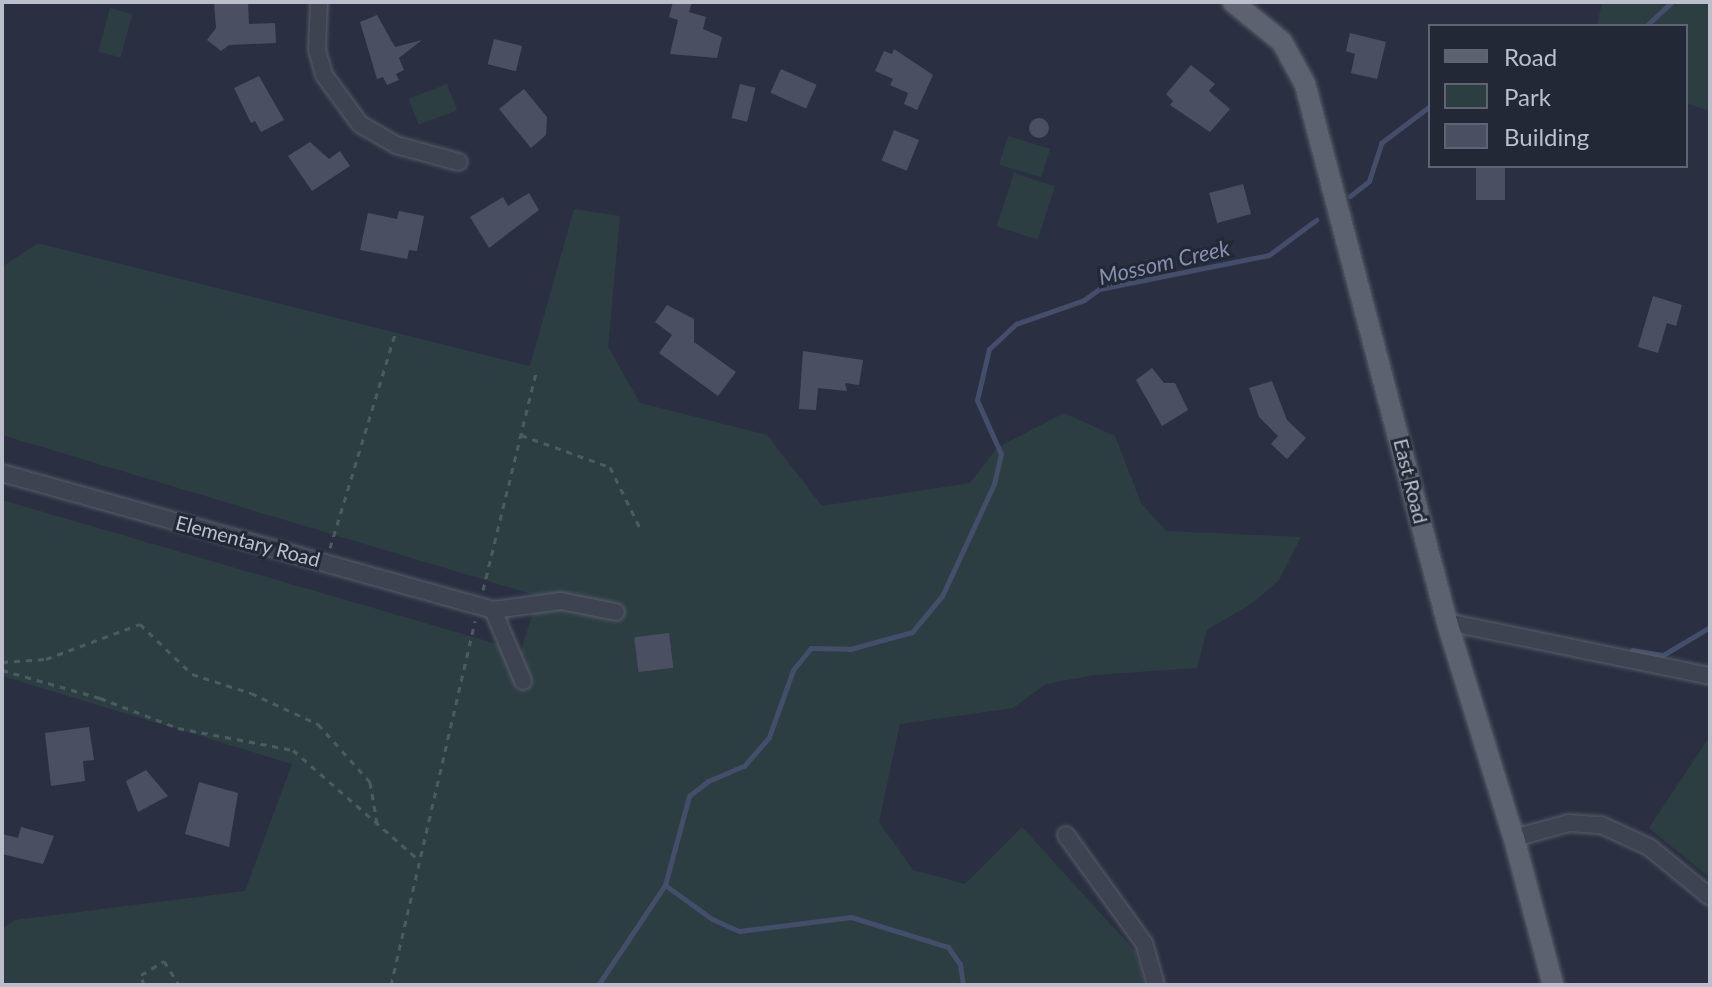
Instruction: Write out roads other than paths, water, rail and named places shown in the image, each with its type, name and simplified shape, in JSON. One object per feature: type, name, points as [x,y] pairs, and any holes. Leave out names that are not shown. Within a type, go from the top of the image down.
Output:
[{"type":"main road","name":"East Road","points":[[1233,2],[1282,42],[1305,84],[1447,622],[1514,838],[1553,985]]},
{"type":"street","points":[[319,2],[317,50],[324,75],[360,124],[396,145],[459,162]]},
{"type":"street","name":"Elementary Road","points":[[2,473],[493,610]]},
{"type":"street","points":[[523,681],[493,610],[561,601],[616,612]]},
{"type":"street","points":[[1447,622],[1710,676]]},
{"type":"street","points":[[1514,838],[1569,823],[1601,825],[1649,847],[1710,897]]},
{"type":"street","points":[[1066,835],[1144,943],[1156,985]]},
{"type":"waterway","name":"Mossom Creek","points":[[1648,24],[1672,2]]},
{"type":"waterway","name":"Mossom Creek","points":[[1350,196],[1369,181],[1381,143],[1428,108]]},
{"type":"waterway","name":"Mossom Creek","points":[[598,985],[665,885],[689,796],[708,781],[744,766],[769,737],[793,670],[811,648],[850,649],[912,632],[942,596],[994,484],[1001,454],[977,400],[989,349],[1016,324],[1084,300],[1099,289],[1269,255],[1316,220]]},
{"type":"waterway","points":[[1632,650],[1663,655],[1710,627]]},
{"type":"waterway","points":[[665,885],[712,919],[739,931],[851,917],[948,947],[960,964],[963,985]]}]
